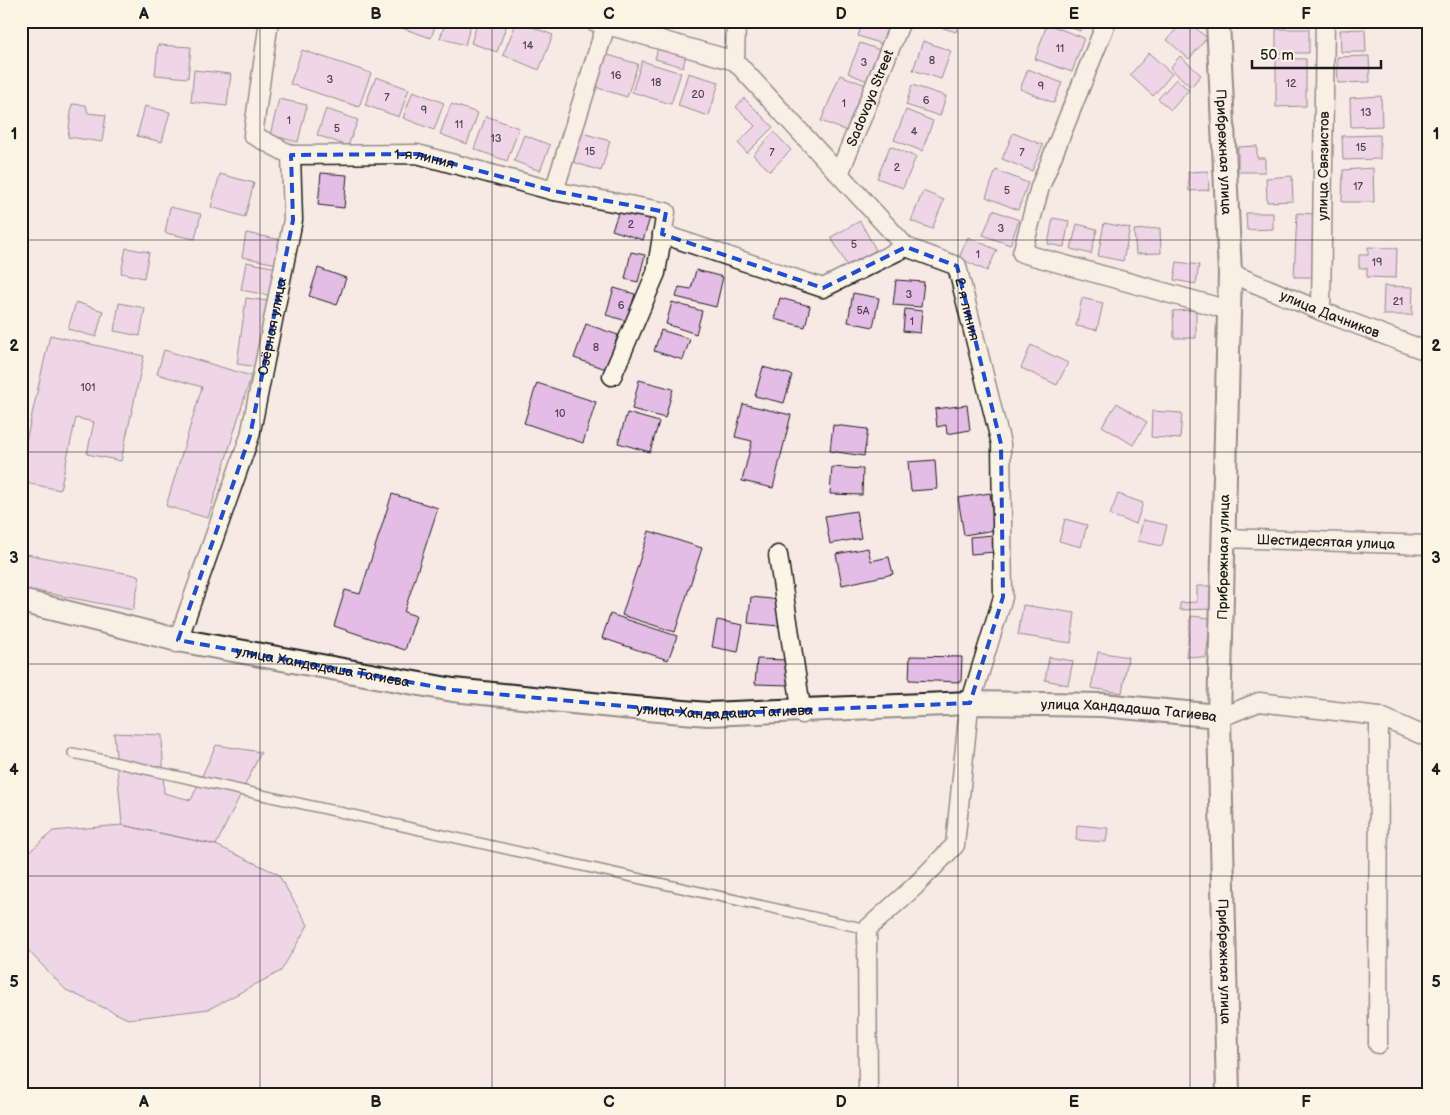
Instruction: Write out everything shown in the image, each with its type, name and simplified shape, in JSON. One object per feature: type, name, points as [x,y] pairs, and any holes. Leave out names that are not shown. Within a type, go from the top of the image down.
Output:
[{"type":"street","points":[[269,21],[253,134],[291,155]]},
{"type":"street","points":[[554,191],[600,23],[735,61],[736,21]]},
{"type":"street","name":"Sadovaya Street","points":[[839,174],[901,21]]},
{"type":"street","points":[[1107,21],[1040,187],[1022,253],[1229,310]]},
{"type":"street","name":"Прибрежная улица","points":[[1218,21],[1230,273],[1219,718],[1228,1094]]},
{"type":"street","name":"улица Связистов","points":[[1321,311],[1325,21]]},
{"type":"street","name":"2-я линия","points":[[735,61],[906,247],[956,266],[1002,444],[1003,597],[969,705]]},
{"type":"street","name":"1-я линия","points":[[291,155],[417,154],[554,191],[666,212],[662,234]]},
{"type":"street","name":"Озёрная улица","points":[[178,641],[250,436],[293,220],[291,155]]},
{"type":"street","points":[[612,376],[656,273],[662,234],[822,288],[906,247]]},
{"type":"street","name":"улица Дачников","points":[[1230,273],[1321,311],[1429,352]]},
{"type":"street","name":"Шестидесятая улица","points":[[1224,538],[1429,545]]},
{"type":"street","points":[[778,555],[802,712]]},
{"type":"street","name":"улица Хандадаша Тагиева","points":[[21,603],[178,641],[450,693],[701,717],[969,705],[1102,708],[1219,718]]},
{"type":"street","points":[[1219,718],[1259,702],[1379,716],[1429,738]]},
{"type":"street","points":[[868,1094],[867,929],[914,887],[955,845],[969,705]]},
{"type":"street","points":[[1378,1044],[1379,716]]},
{"type":"lane","points":[[73,753],[867,929]]},
{"type":"highlighted area","points":[[417,154],[554,191],[666,212],[662,234],[823,288],[906,247],[957,266],[1001,444],[1003,597],[970,703],[708,714],[453,690],[178,640],[250,436],[293,220],[291,155]]},
{"type":"building","points":[[370,21],[393,21],[391,28]]},
{"type":"building","points":[[401,21],[437,21],[431,38],[399,27]]},
{"type":"building","points":[[446,21],[472,21],[465,45],[440,38]]},
{"type":"building","points":[[478,21],[499,21],[507,24],[497,52],[471,43]]},
{"type":"building","points":[[517,21],[553,35],[539,70],[503,55]]},
{"type":"building","points":[[863,21],[890,21],[882,44],[858,36]]},
{"type":"building","points":[[932,21],[960,21],[956,32],[931,24]]},
{"type":"building","points":[[1054,21],[1084,21],[1080,31]]},
{"type":"building","points":[[1183,21],[1188,21],[1207,38],[1189,59],[1167,40]]},
{"type":"building","points":[[1047,24],[1084,38],[1072,72],[1035,59]]},
{"type":"building","points":[[1276,29],[1309,29],[1309,53],[1276,53]]},
{"type":"building","points":[[1365,29],[1366,52],[1341,52],[1340,30]]},
{"type":"building","points":[[923,41],[951,51],[941,79],[913,70]]},
{"type":"building","points":[[860,43],[880,50],[867,81],[848,73]]},
{"type":"building","points":[[659,44],[687,52],[683,67],[655,59]]},
{"type":"building","points":[[158,45],[191,47],[188,78],[155,75]]},
{"type":"building","points":[[302,50],[371,73],[359,107],[290,84]]},
{"type":"building","points":[[1149,53],[1172,74],[1153,96],[1130,75]]},
{"type":"building","points":[[605,54],[638,64],[627,97],[595,87]]},
{"type":"building","points":[[1180,56],[1201,75],[1191,87],[1170,68]]},
{"type":"building","points":[[1369,56],[1370,82],[1338,83],[1337,57]]},
{"type":"building","points":[[1276,58],[1306,59],[1306,106],[1276,107]]},
{"type":"building","points":[[642,61],[681,73],[671,104],[632,92]]},
{"type":"building","points":[[1028,69],[1062,83],[1054,103],[1020,89]]},
{"type":"building","points":[[194,70],[231,74],[227,106],[191,102]]},
{"type":"building","points":[[688,73],[719,82],[709,116],[678,106]]},
{"type":"building","points":[[840,75],[866,85],[847,131],[821,121]]},
{"type":"building","points":[[376,77],[409,89],[399,117],[365,105]]},
{"type":"building","points":[[1176,79],[1189,90],[1171,110],[1158,99]]},
{"type":"building","points":[[912,85],[946,96],[940,116],[906,105]]},
{"type":"building","points":[[413,91],[444,103],[434,130],[403,118]]},
{"type":"building","points":[[1381,96],[1382,126],[1351,127],[1350,98]]},
{"type":"building","points":[[744,98],[773,127],[747,153],[738,143],[755,126],[736,107]]},
{"type":"building","points":[[279,99],[307,105],[298,142],[270,135]]},
{"type":"building","points":[[72,104],[86,105],[88,113],[106,115],[102,142],[68,137]]},
{"type":"building","points":[[451,104],[478,113],[467,144],[440,134]]},
{"type":"building","points":[[145,106],[170,112],[162,142],[137,136]]},
{"type":"building","points":[[326,109],[358,120],[348,146],[317,135]]},
{"type":"building","points":[[906,110],[933,121],[922,151],[894,140]]},
{"type":"building","points":[[486,116],[519,128],[507,161],[474,149]]},
{"type":"building","points":[[579,132],[610,141],[601,171],[570,161]]},
{"type":"building","points":[[774,132],[791,150],[770,171],[753,155]]},
{"type":"building","points":[[1013,133],[1043,145],[1032,171],[1002,159]]},
{"type":"building","points":[[524,135],[550,145],[540,171],[514,161]]},
{"type":"building","points":[[1380,135],[1380,159],[1343,160],[1342,136]]},
{"type":"building","points":[[890,146],[916,157],[903,188],[877,178]]},
{"type":"building","points":[[1257,146],[1257,158],[1265,158],[1265,172],[1238,172],[1238,147]]},
{"type":"building","points":[[1373,168],[1374,202],[1342,202],[1343,170]]},
{"type":"building","points":[[996,170],[1028,183],[1018,210],[986,197]]},
{"type":"building","points":[[1208,171],[1209,190],[1189,191],[1188,172]]},
{"type":"building","points":[[321,173],[347,175],[344,208],[318,205]]},
{"type":"building","points":[[220,174],[254,183],[245,217],[211,207]]},
{"type":"building","points":[[1292,176],[1293,201],[1267,202],[1266,178]]},
{"type":"building","points":[[923,191],[944,200],[932,229],[911,221]]},
{"type":"building","points":[[170,207],[201,214],[195,239],[165,233]]},
{"type":"building","points":[[620,208],[650,218],[643,240],[612,230]]},
{"type":"building","points":[[993,210],[1019,220],[1010,245],[983,235]]},
{"type":"building","points":[[1246,213],[1273,213],[1273,229],[1247,230]]},
{"type":"building","points":[[1297,213],[1315,214],[1313,277],[1294,277]]},
{"type":"building","points":[[1053,218],[1069,221],[1064,247],[1048,244]]},
{"type":"building","points":[[860,221],[876,250],[847,266],[831,237]]},
{"type":"building","points":[[1104,223],[1130,228],[1123,261],[1098,256]]},
{"type":"building","points":[[1077,224],[1097,229],[1091,254],[1071,249]]},
{"type":"building","points":[[1160,228],[1161,253],[1136,254],[1134,230]]},
{"type":"building","points":[[246,233],[282,240],[277,264],[242,257]]},
{"type":"building","points":[[968,237],[997,250],[987,271],[959,258]]},
{"type":"building","points":[[1368,247],[1397,248],[1396,278],[1367,277],[1367,268],[1359,268],[1359,255],[1368,255]]},
{"type":"building","points":[[126,248],[149,252],[144,278],[121,273]]},
{"type":"building","points":[[631,252],[645,255],[638,282],[625,279]]},
{"type":"building","points":[[246,262],[277,268],[272,296],[241,290]]},
{"type":"building","points":[[1177,262],[1199,265],[1196,284],[1174,280]]},
{"type":"building","points":[[318,268],[346,278],[337,305],[309,296]]},
{"type":"building","points":[[696,270],[723,277],[716,307],[676,297],[679,287],[691,289]]},
{"type":"building","points":[[896,280],[924,282],[921,307],[893,305]]},
{"type":"building","points":[[1384,286],[1413,287],[1412,315],[1383,315]]},
{"type":"building","points":[[614,288],[635,294],[627,321],[606,315]]},
{"type":"building","points":[[853,293],[879,298],[873,327],[848,322]]},
{"type":"building","points":[[246,298],[267,301],[258,367],[237,364]]},
{"type":"building","points":[[780,298],[810,306],[805,327],[774,319]]},
{"type":"building","points":[[1082,298],[1103,303],[1097,330],[1076,326]]},
{"type":"building","points":[[76,302],[103,311],[96,337],[68,329]]},
{"type":"building","points":[[672,302],[702,311],[696,334],[666,324]]},
{"type":"building","points":[[119,303],[145,308],[140,336],[114,331]]},
{"type":"building","points":[[905,309],[922,311],[920,333],[903,331]]},
{"type":"building","points":[[1196,310],[1196,338],[1174,338],[1173,311]]},
{"type":"building","points":[[586,324],[618,335],[606,369],[574,358]]},
{"type":"building","points":[[661,330],[690,339],[683,360],[654,351]]},
{"type":"building","points":[[50,335],[144,356],[121,461],[87,454],[94,422],[76,418],[60,490],[21,482],[21,463]]},
{"type":"building","points":[[1031,345],[1068,363],[1057,385],[1021,368]]},
{"type":"building","points":[[164,350],[251,376],[208,518],[166,506],[202,387],[157,374]]},
{"type":"building","points":[[763,367],[792,375],[784,403],[755,396]]},
{"type":"building","points":[[639,380],[673,389],[665,418],[632,409]]},
{"type":"building","points":[[537,383],[596,402],[583,443],[524,423]]},
{"type":"building","points":[[1117,403],[1147,422],[1133,445],[1102,426]]},
{"type":"building","points":[[743,404],[791,415],[773,488],[742,481],[752,441],[735,437]]},
{"type":"building","points":[[967,405],[970,430],[947,434],[946,425],[937,427],[935,409]]},
{"type":"building","points":[[1152,411],[1182,413],[1180,439],[1151,437]]},
{"type":"building","points":[[627,413],[659,422],[650,452],[618,443]]},
{"type":"building","points":[[833,425],[868,429],[864,456],[830,451]]},
{"type":"building","points":[[935,460],[937,489],[911,491],[908,462]]},
{"type":"building","points":[[832,467],[863,469],[862,495],[830,494]]},
{"type":"building","points":[[990,493],[995,530],[964,535],[958,498]]},
{"type":"building","points":[[392,494],[438,508],[404,612],[416,616],[405,650],[334,626],[345,590],[360,594]]},
{"type":"building","points":[[1118,494],[1143,503],[1136,524],[1110,515]]},
{"type":"building","points":[[856,511],[861,538],[830,544],[825,516]]},
{"type":"building","points":[[1065,519],[1087,525],[1081,547],[1059,541]]},
{"type":"building","points":[[1143,520],[1167,525],[1162,546],[1138,541]]},
{"type":"building","points":[[649,531],[702,548],[675,632],[622,615]]},
{"type":"building","points":[[993,535],[995,552],[971,554],[970,537]]},
{"type":"building","points":[[868,548],[871,561],[889,557],[893,574],[842,585],[836,554]]},
{"type":"building","points":[[21,553],[140,576],[133,610],[21,588]]},
{"type":"building","points":[[1197,586],[1212,586],[1212,609],[1180,610],[1180,603],[1197,602]]},
{"type":"building","points":[[751,597],[781,600],[779,626],[748,623]]},
{"type":"building","points":[[1023,605],[1075,613],[1071,643],[1018,635]]},
{"type":"building","points":[[610,614],[677,636],[668,660],[602,638]]},
{"type":"building","points":[[1191,616],[1211,618],[1206,658],[1186,656]]},
{"type":"building","points":[[717,620],[743,625],[738,652],[712,647]]},
{"type":"building","points":[[1098,652],[1128,657],[1122,693],[1091,688]]},
{"type":"building","points":[[910,656],[962,657],[961,682],[909,680]]},
{"type":"building","points":[[1049,657],[1073,661],[1068,685],[1045,680]]},
{"type":"building","points":[[757,659],[790,660],[789,685],[755,684]]},
{"type":"building","points":[[114,733],[162,735],[164,793],[191,800],[216,745],[261,752],[216,845],[122,825]]},
{"type":"building","points":[[122,825],[216,845],[278,874],[308,925],[281,971],[209,1009],[128,1019],[66,990],[21,943],[21,859],[53,831]]},
{"type":"building","points":[[1077,825],[1108,828],[1106,842],[1076,840]]}]
